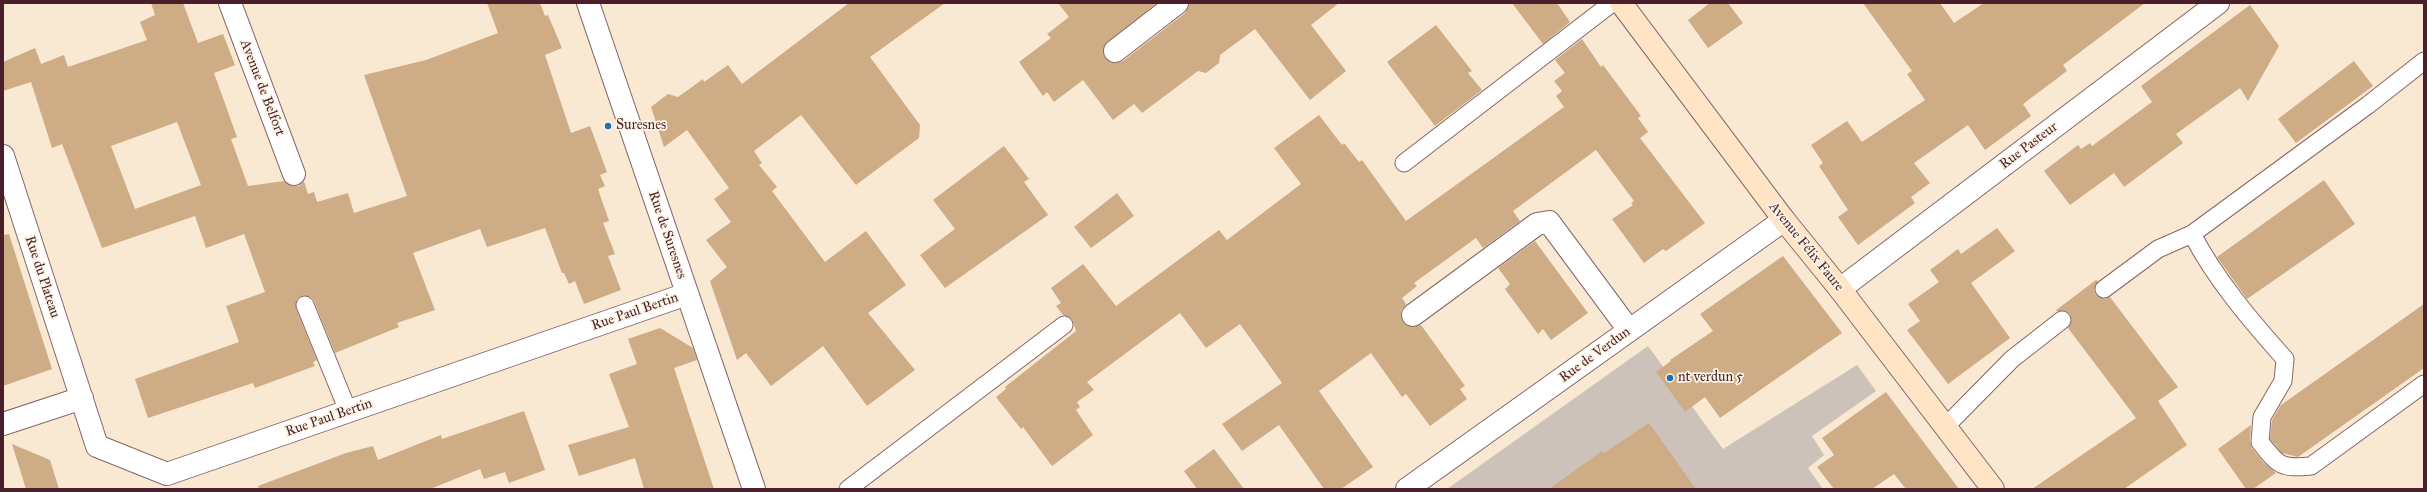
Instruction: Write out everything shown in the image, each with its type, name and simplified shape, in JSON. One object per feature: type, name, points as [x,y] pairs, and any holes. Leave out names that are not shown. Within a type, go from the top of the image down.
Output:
[{"type":"street","name":"Avenue de Belfort","points":[[230,3],[294,174]]},
{"type":"street","name":"Rue de Suresnes","points":[[588,3],[754,489]]},
{"type":"street","points":[[1115,51],[1177,3]]},
{"type":"street","name":"Avenue Félix Faure","points":[[1621,3],[1784,220],[1840,289],[1993,489]]},
{"type":"street","name":"Rue Pasteur","points":[[1840,289],[2207,6]]},
{"type":"street","name":"Rue du Plateau","points":[[3,156],[82,398]]},
{"type":"street","name":"Rue de Verdun","points":[[1407,489],[1784,220]]},
{"type":"street","points":[[1413,315],[1537,224],[1549,222],[1630,330]]},
{"type":"street","name":"Rue Paul Bertin","points":[[82,398],[97,446],[167,474],[687,294]]},
{"type":"street","points":[[3,424],[82,398]]},
{"type":"lane","points":[[1404,163],[1612,3]]},
{"type":"lane","points":[[2104,289],[2158,249],[2192,234],[2424,61]]},
{"type":"lane","points":[[2192,234],[2201,252],[2253,324],[2285,359],[2284,381],[2262,417],[2260,442],[2274,460],[2289,468],[2311,466],[2424,384]]},
{"type":"lane","points":[[305,305],[348,411]]},
{"type":"lane","points":[[1945,427],[2012,359],[2062,320]]},
{"type":"lane","points":[[848,489],[1064,325]]},
{"type":"shaded area","points":[[1648,346],[1723,449],[1857,365],[1876,391],[1812,436],[1824,455],[1808,468],[1823,489],[1447,489]]},
{"type":"building","points":[[151,3],[183,3],[198,43],[223,34],[235,65],[214,73],[237,137],[231,139],[248,186],[284,181],[292,186],[299,186],[304,181],[308,194],[314,192],[317,202],[348,193],[354,213],[407,196],[364,75],[426,60],[498,33],[487,3],[540,3],[545,16],[548,15],[562,48],[545,55],[571,133],[590,126],[607,172],[600,175],[605,186],[598,189],[609,221],[603,223],[615,254],[608,256],[621,290],[584,304],[575,281],[569,284],[564,273],[562,273],[545,228],[487,247],[480,229],[413,253],[435,310],[397,323],[399,327],[335,353],[314,301],[311,297],[302,296],[297,299],[296,308],[317,360],[313,362],[315,366],[255,388],[253,383],[148,418],[135,379],[239,342],[226,306],[265,292],[244,234],[206,248],[195,216],[102,248],[62,144],[52,148],[31,82],[3,91],[3,62],[35,48],[41,64],[64,55],[68,67],[147,40],[140,22],[155,15]],"holes":[[[177,122],[201,185],[135,209],[111,146]]]},
{"type":"building","points":[[849,3],[945,3],[870,57],[920,125],[919,138],[856,185],[801,115],[754,151],[762,163],[759,165],[777,187],[772,191],[825,262],[866,231],[906,285],[868,313],[915,370],[867,406],[823,346],[771,386],[746,353],[737,360],[710,281],[727,267],[706,240],[731,222],[714,199],[729,188],[687,130],[664,147],[651,107],[668,94],[678,97],[703,79],[704,82],[728,65],[742,84]]},
{"type":"building","points":[[1058,3],[1157,3],[1104,46],[1105,58],[1116,63],[1123,61],[1185,13],[1189,3],[1339,3],[1311,25],[1346,71],[1310,100],[1255,29],[1220,55],[1219,63],[1206,73],[1198,71],[1142,113],[1134,104],[1113,120],[1083,80],[1054,102],[1047,92],[1043,96],[1019,62],[1051,38],[1047,34],[1069,17]]},
{"type":"building","points":[[1512,3],[1557,3],[1570,22],[1543,44]]},
{"type":"building","points":[[1710,3],[1728,3],[1743,23],[1708,48],[1688,20]]},
{"type":"building","points":[[1863,3],[1940,3],[1954,23],[1984,3],[2145,3],[2063,65],[2067,71],[2023,104],[2031,116],[1985,150],[1968,125],[1914,163],[1930,183],[1911,197],[1915,203],[1858,245],[1838,217],[1848,210],[1819,166],[1823,163],[1811,145],[1847,121],[1862,142],[1925,100],[1907,74],[1912,71]]},
{"type":"building","points":[[2250,5],[2279,46],[2248,101],[2240,88],[2176,134],[2183,143],[2124,187],[2114,173],[2070,205],[2044,171],[2078,145],[2081,149],[2090,143],[2092,146],[2152,102],[2141,86]]},
{"type":"building","points":[[1436,25],[1472,71],[1468,73],[1482,90],[1435,126],[1387,62]]},
{"type":"building","points":[[1582,39],[1601,67],[1603,65],[1641,116],[1638,118],[1648,132],[1640,138],[1705,223],[1666,251],[1663,249],[1644,263],[1612,219],[1633,205],[1631,203],[1634,201],[1596,150],[1513,211],[1520,221],[1483,248],[1476,238],[1414,283],[1417,286],[1402,298],[1406,304],[1401,310],[1403,322],[1414,327],[1421,325],[1465,386],[1460,389],[1467,399],[1430,426],[1406,394],[1402,397],[1371,353],[1319,391],[1373,467],[1341,489],[1324,489],[1279,425],[1242,451],[1222,424],[1282,383],[1240,324],[1206,348],[1180,313],[1087,382],[1094,390],[1077,402],[1080,407],[1076,410],[1093,435],[1052,466],[1023,427],[1021,429],[996,397],[1006,389],[1005,387],[1076,331],[1072,319],[1063,315],[1056,306],[1061,303],[1051,288],[1083,264],[1116,306],[1219,230],[1227,240],[1301,184],[1274,148],[1319,115],[1342,145],[1344,143],[1359,162],[1362,160],[1406,221],[1564,107],[1556,96],[1562,91],[1554,81],[1565,73],[1555,60]]},
{"type":"building","points":[[2354,61],[2373,86],[2296,143],[2278,119]]},
{"type":"building","points":[[1004,146],[1029,179],[1024,182],[1048,215],[945,288],[920,255],[955,229],[933,200]]},
{"type":"building","points":[[2324,180],[2355,224],[2247,299],[2217,257]]},
{"type":"building","points":[[1117,193],[1134,216],[1091,248],[1074,227]]},
{"type":"building","points":[[1997,228],[2015,251],[1971,283],[2010,338],[1948,384],[1907,330],[1920,321],[1908,304],[1939,282],[1930,270],[1958,249],[1961,254]]},
{"type":"building","points":[[9,234],[52,369],[3,386],[3,235]]},
{"type":"building","points":[[1535,241],[1588,313],[1551,340],[1543,329],[1538,334],[1505,289],[1510,284],[1498,268]]},
{"type":"building","points":[[1783,256],[1842,333],[1720,418],[1705,397],[1685,412],[1656,372],[1671,361],[1670,360],[1713,331],[1700,314]]},
{"type":"building","points":[[2096,280],[2098,281],[2094,290],[2096,295],[2105,299],[2110,297],[2178,387],[2158,401],[2187,445],[2124,489],[2032,489],[2136,418],[2068,328],[2071,323],[2070,314],[2065,311],[2055,311]]},
{"type":"building","points":[[2424,304],[2424,368],[2298,457],[2282,453],[2270,439],[2272,420],[2281,405]]},
{"type":"building","points":[[660,328],[693,348],[697,360],[674,368],[714,489],[644,489],[635,458],[579,476],[568,445],[629,427],[609,374],[637,364],[628,339]]},
{"type":"building","points":[[1886,392],[1959,489],[1906,489],[1894,474],[1872,489],[1834,489],[1817,467],[1834,455],[1822,438]]},
{"type":"building","points":[[524,411],[545,470],[509,483],[505,472],[484,479],[480,469],[430,489],[259,489],[258,486],[346,453],[373,446],[378,460],[441,435],[442,439]]},
{"type":"building","points":[[1649,423],[1696,489],[1549,489],[1602,451],[1604,453]]},
{"type":"building","points":[[2251,425],[2250,441],[2252,448],[2264,463],[2276,473],[2253,489],[2246,489],[2218,449]]},
{"type":"building","points":[[12,444],[50,460],[59,489],[26,489]]},
{"type":"building","points":[[1214,449],[1244,489],[1197,489],[1184,471]]},
{"type":"place","name":"Suresnes","points":[[608,126]]},
{"type":"place","name":"nt verdun 5","points":[[1670,378]]}]
